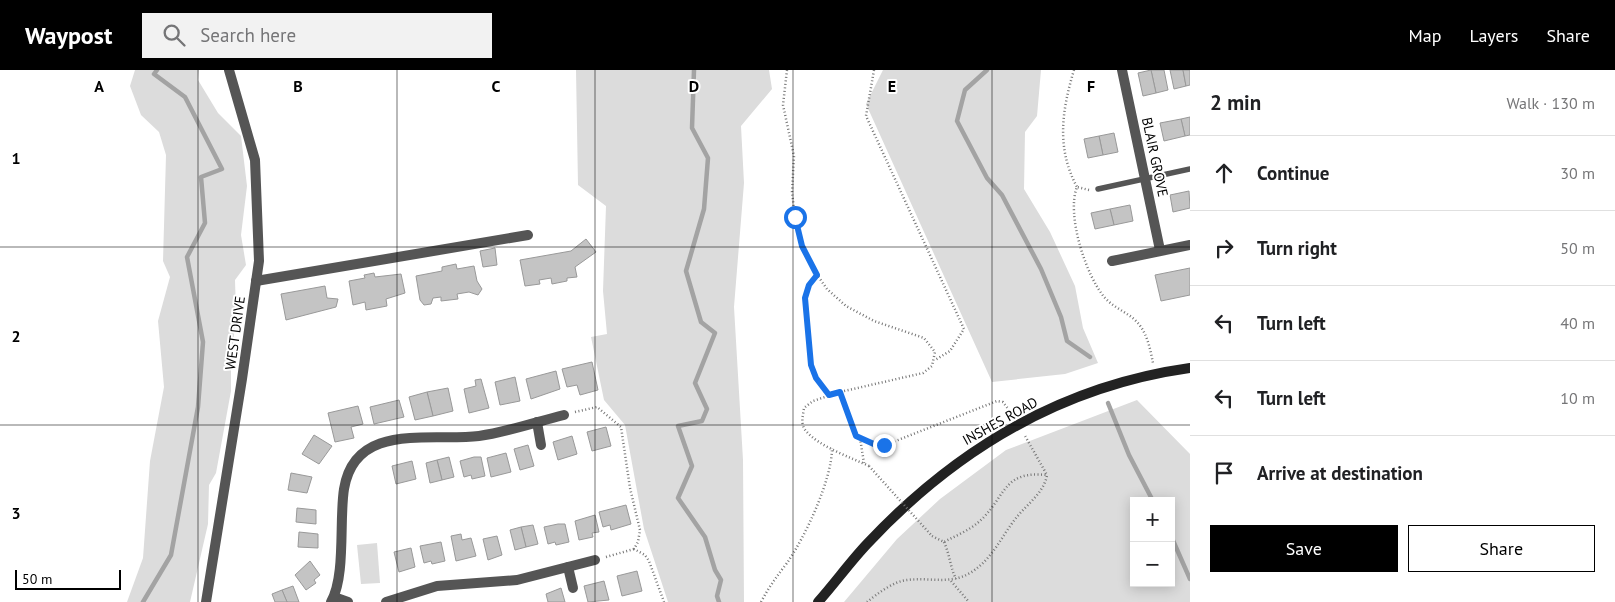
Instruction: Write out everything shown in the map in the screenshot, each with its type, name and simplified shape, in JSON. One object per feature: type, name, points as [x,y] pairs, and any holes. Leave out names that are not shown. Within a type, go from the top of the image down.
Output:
[{"type":"street","name":"WEST DRIVE","points":[[206,602],[259,261],[255,160],[228,70]]},
{"type":"street","name":"BLAIR GROVE","points":[[1122,70],[1160,250]]},
{"type":"street","points":[[256,281],[528,235]]},
{"type":"street","points":[[1112,261],[1190,245]]},
{"type":"street","name":"INSHES ROAD","points":[[818,602],[885,526],[965,456],[991,439],[1049,409],[1096,390],[1156,373],[1190,368]]},
{"type":"street","points":[[348,602],[333,600],[339,573],[345,482],[355,462],[370,448],[387,440],[408,437],[465,438],[489,435],[564,415]]},
{"type":"street","points":[[537,422],[541,445]]},
{"type":"street","points":[[386,602],[437,586],[517,580],[595,560]]},
{"type":"street","points":[[568,567],[573,588]]},
{"type":"lane","points":[[1098,189],[1190,168]]},
{"type":"path","points":[[787,70],[783,106],[794,156],[792,192],[795,217],[802,246],[817,275],[828,289],[846,306],[874,321],[924,338],[935,352],[935,360],[932,366],[923,373],[840,392],[813,401],[804,408],[802,422],[806,431],[832,448],[869,466],[932,536],[944,542],[950,555],[951,568],[956,579]]},
{"type":"path","points":[[874,70],[866,116],[964,329],[950,351],[935,360]]},
{"type":"path","points":[[1074,70],[1062,114],[1062,131],[1068,171],[1077,187]]},
{"type":"path","points":[[817,275],[809,285],[805,298],[811,365],[816,378],[829,395]]},
{"type":"path","points":[[840,392],[848,420],[856,436],[876,445],[884,445],[997,401],[1003,402],[1011,412]]},
{"type":"path","points":[[564,415],[597,406],[621,427],[630,488],[640,530],[638,542],[634,549]]},
{"type":"path","points":[[1017,438],[1031,430]]},
{"type":"path","points":[[867,602],[905,580],[952,581],[970,572],[987,559],[1016,517],[1035,498],[1045,482],[1046,475],[1024,434]]},
{"type":"path","points":[[860,438],[864,463]]},
{"type":"path","points":[[761,602],[772,580],[787,562],[802,536],[823,491],[832,464],[832,448]]},
{"type":"path","points":[[944,542],[968,530],[983,518],[1014,479],[1029,473],[1046,475]]},
{"type":"path","points":[[904,516],[911,511]]},
{"type":"path","points":[[595,560],[634,549],[645,555],[664,602]]},
{"type":"path","points":[[952,581],[969,602]]},
{"type":"shaded area","points":[[135,70],[199,70],[198,80],[218,113],[241,136],[247,186],[241,235],[246,265],[235,280],[236,314],[231,365],[231,391],[216,473],[209,485],[208,524],[190,602],[127,602],[143,558],[150,461],[164,387],[158,321],[170,277],[163,261],[166,155],[159,132],[141,115],[130,86]]},
{"type":"shaded area","points":[[576,70],[769,70],[772,89],[741,126],[744,183],[734,307],[743,460],[744,602],[668,602],[644,529],[625,425],[604,400],[591,337],[607,334],[603,291],[606,206],[578,185]]},
{"type":"shaded area","points":[[883,70],[1041,70],[1037,116],[1025,132],[1024,189],[1050,232],[1075,286],[1083,328],[1098,363],[1065,374],[992,382],[866,104]]},
{"type":"shaded area","points":[[1137,400],[1190,454],[1190,602],[844,602],[897,539],[940,499],[1006,450]]},
{"type":"shaded area","points":[[377,543],[380,583],[361,584],[357,545]]},
{"type":"building","points":[[1151,70],[1164,70],[1168,90],[1156,93]]},
{"type":"building","points":[[1151,70],[1156,93],[1143,96],[1138,73]]},
{"type":"building","points":[[1170,70],[1183,70],[1186,86],[1174,89]]},
{"type":"building","points":[[1183,70],[1190,70],[1190,85],[1186,86]]},
{"type":"building","points":[[1190,117],[1190,135],[1185,136],[1181,119]]},
{"type":"building","points":[[1181,119],[1185,136],[1164,141],[1160,123]]},
{"type":"building","points":[[1114,133],[1118,152],[1103,155],[1099,136]]},
{"type":"building","points":[[1099,136],[1103,155],[1088,158],[1084,139]]},
{"type":"building","points":[[1189,191],[1190,208],[1173,212],[1170,195]]},
{"type":"building","points":[[1130,205],[1133,221],[1114,225],[1110,209]]},
{"type":"building","points":[[1110,209],[1114,225],[1095,229],[1091,213]]},
{"type":"building","points":[[586,239],[596,252],[575,267],[577,277],[567,278],[567,281],[552,284],[551,278],[539,280],[540,284],[525,286],[520,260],[571,251]]},
{"type":"building","points":[[495,248],[497,265],[483,267],[480,251]]},
{"type":"building","points":[[456,264],[457,269],[474,266],[477,281],[482,289],[478,295],[469,292],[457,294],[458,299],[441,301],[441,297],[433,298],[431,304],[424,305],[420,300],[416,276],[442,271],[442,267]]},
{"type":"building","points":[[1190,268],[1190,295],[1161,301],[1155,275]]},
{"type":"building","points":[[374,273],[375,277],[401,274],[405,293],[386,299],[387,306],[366,310],[365,302],[353,305],[349,281],[365,278],[364,275]]},
{"type":"building","points":[[325,286],[327,298],[338,299],[336,307],[286,320],[281,294]]},
{"type":"building","points":[[592,362],[598,390],[580,395],[577,385],[567,387],[562,369]]},
{"type":"building","points":[[556,371],[560,389],[531,399],[526,379]]},
{"type":"building","points":[[515,377],[520,401],[500,405],[495,382]]},
{"type":"building","points":[[481,379],[489,408],[469,413],[464,389],[476,386],[475,380]]},
{"type":"building","points":[[448,388],[453,411],[433,416],[427,392]]},
{"type":"building","points":[[427,392],[433,416],[415,420],[409,397]]},
{"type":"building","points":[[399,400],[404,417],[374,424],[370,407]]},
{"type":"building","points":[[358,406],[363,424],[351,427],[354,438],[335,442],[328,413]]},
{"type":"building","points":[[606,427],[611,446],[592,451],[587,432]]},
{"type":"building","points":[[314,435],[332,446],[319,464],[302,454]]},
{"type":"building","points":[[572,436],[577,454],[558,460],[553,442]]},
{"type":"building","points":[[528,445],[534,466],[520,470],[514,449]]},
{"type":"building","points":[[506,453],[511,472],[491,477],[487,458]]},
{"type":"building","points":[[449,457],[454,477],[442,480],[437,460]]},
{"type":"building","points":[[481,457],[485,476],[472,479],[471,475],[464,477],[460,461]]},
{"type":"building","points":[[437,460],[442,480],[430,483],[426,463]]},
{"type":"building","points":[[412,461],[416,479],[396,484],[392,466]]},
{"type":"building","points":[[291,473],[312,477],[307,493],[288,490]]},
{"type":"building","points":[[626,505],[631,524],[611,530],[610,525],[603,527],[599,512]]},
{"type":"building","points":[[297,508],[316,510],[316,524],[296,522]]},
{"type":"building","points":[[595,515],[599,532],[592,533],[593,537],[579,540],[575,521]]},
{"type":"building","points":[[565,524],[569,542],[556,545],[555,542],[548,544],[544,527]]},
{"type":"building","points":[[533,525],[538,544],[526,547],[521,527]]},
{"type":"building","points":[[521,527],[526,547],[515,550],[510,530]]},
{"type":"building","points":[[299,532],[318,534],[318,548],[298,547]]},
{"type":"building","points":[[461,534],[462,540],[471,538],[476,556],[456,561],[451,536]]},
{"type":"building","points":[[497,536],[502,555],[488,560],[483,539]]},
{"type":"building","points":[[441,542],[445,561],[432,564],[431,561],[424,563],[420,546]]},
{"type":"building","points":[[411,548],[415,567],[399,572],[394,552]]},
{"type":"building","points":[[310,561],[320,575],[314,580],[316,583],[306,590],[295,575]]},
{"type":"building","points":[[637,571],[642,591],[622,596],[617,576]]},
{"type":"building","points":[[604,581],[609,600],[588,602],[584,586]]},
{"type":"building","points":[[293,586],[299,602],[287,602],[282,590]]},
{"type":"building","points":[[561,588],[565,602],[548,602],[546,594]]},
{"type":"building","points":[[282,590],[287,602],[275,602],[272,594]]},
{"type":"waterway","points":[[143,602],[171,555],[198,407],[203,342],[187,257],[205,223],[201,177],[222,169],[185,97],[154,74],[157,70]]},
{"type":"waterway","points":[[694,70],[692,128],[708,158],[704,209],[686,271],[701,322],[715,333],[695,383],[707,409],[702,421],[678,426],[692,466],[678,498],[705,537],[715,570],[721,580],[717,596],[719,602]]},
{"type":"waterway","points":[[987,70],[965,90],[957,121],[987,178],[1002,195],[1041,269],[1061,317],[1067,341],[1090,357]]},
{"type":"waterway","points":[[1108,403],[1129,455],[1151,497]]},
{"type":"waterway","points":[[1174,542],[1190,579]]},
{"type":"route","points":[[795,217],[802,246],[817,275],[809,285],[805,298],[811,365],[816,378],[829,395],[840,392],[848,420],[856,436],[876,445],[884,445]]}]
